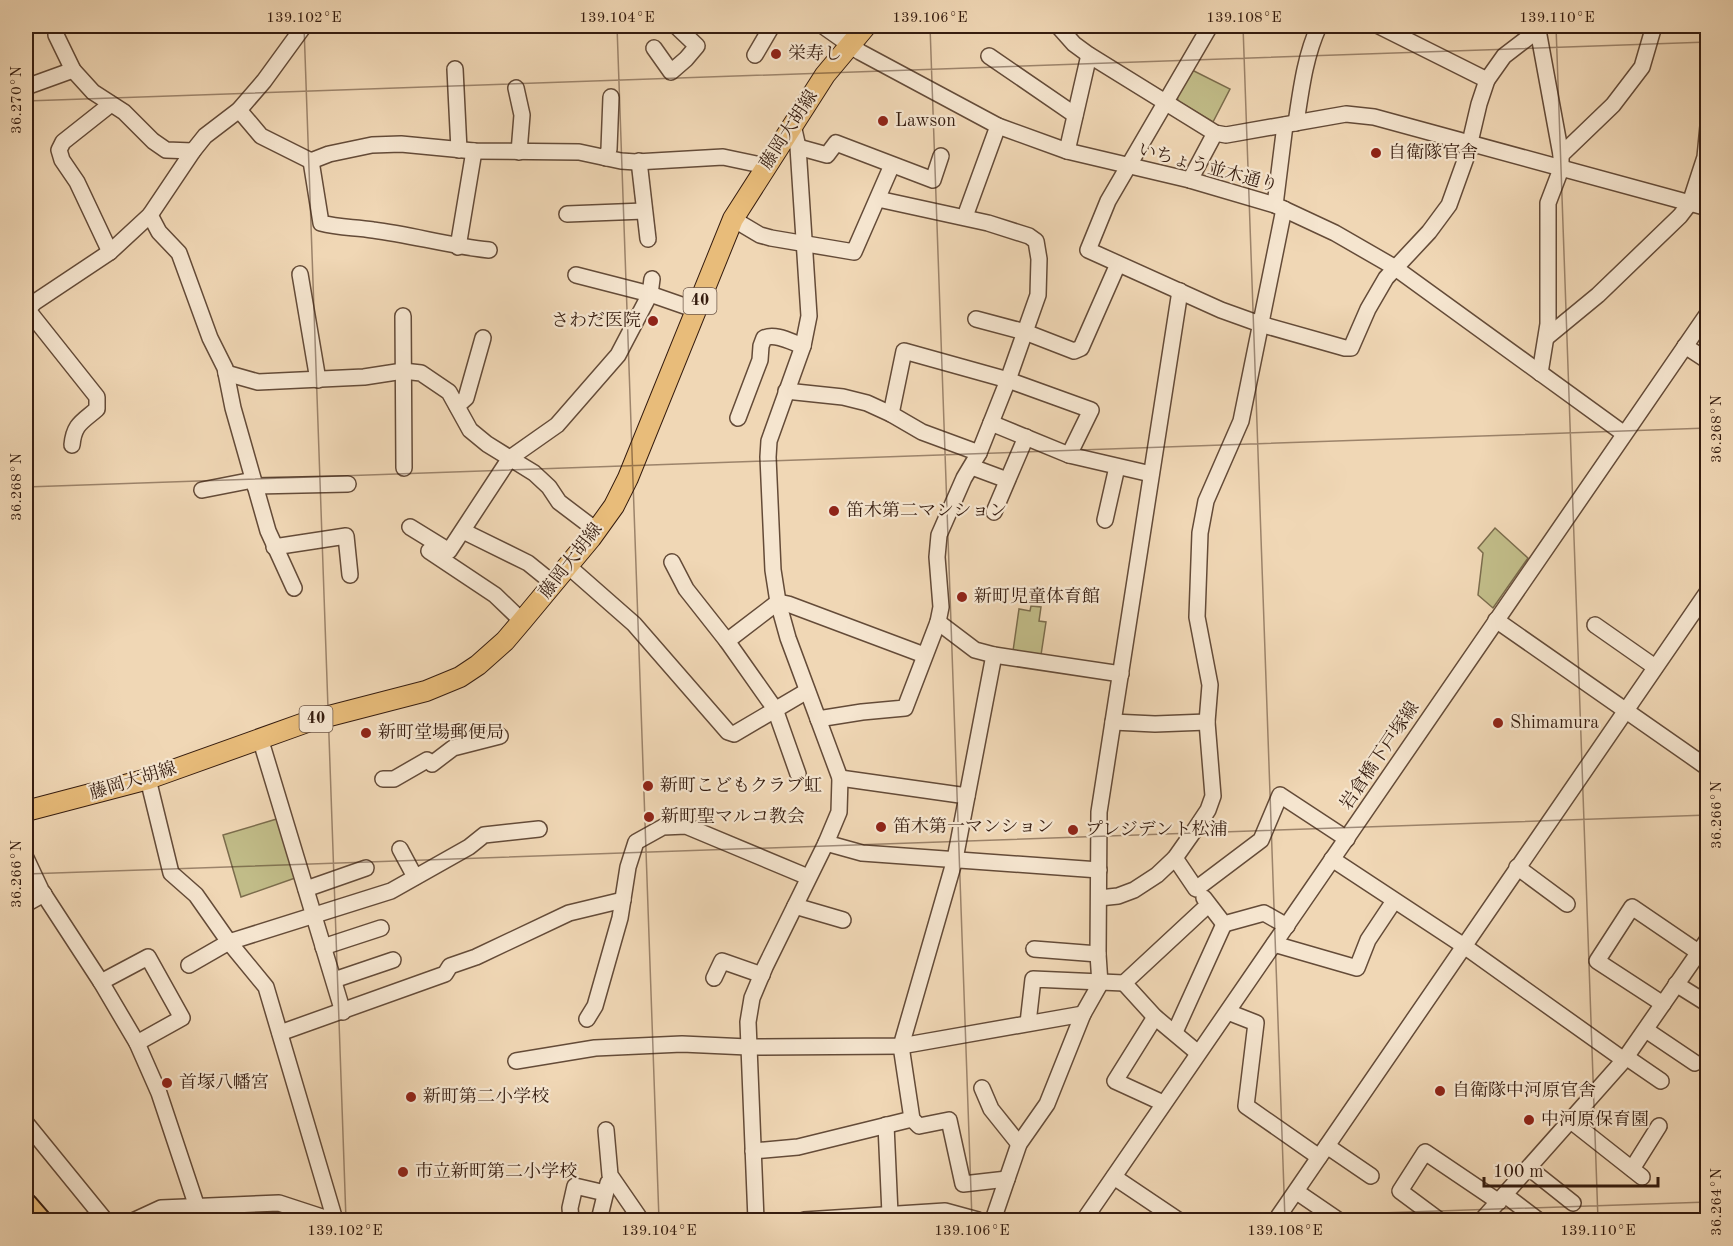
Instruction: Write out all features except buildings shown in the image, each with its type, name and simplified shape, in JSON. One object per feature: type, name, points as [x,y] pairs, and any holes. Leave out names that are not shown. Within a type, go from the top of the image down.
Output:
[{"type":"highway","points":[[26,1205],[39,1221]]},
{"type":"main road","name":"藤岡大胡線","points":[[26,811],[148,779],[310,721],[426,691],[451,681],[478,665],[505,641],[554,584],[614,506],[628,478],[733,219],[825,75],[866,26]]},
{"type":"street","points":[[56,26],[56,36],[73,70],[93,92],[124,112],[153,141],[166,150],[193,151]]},
{"type":"street","points":[[654,48],[671,72],[686,60],[697,46],[676,26]]},
{"type":"street","points":[[755,55],[772,26]]},
{"type":"street","name":"いちょう並木通り","points":[[823,26],[848,45],[998,126],[1067,151],[1127,167],[1190,180],[1279,207],[1335,233],[1394,267],[1623,433]]},
{"type":"street","points":[[1058,26],[1074,44],[1089,55],[1215,133],[1226,135],[1347,114],[1374,117],[1470,145],[1561,162],[1707,208]]},
{"type":"street","points":[[1210,26],[1108,201],[1088,250],[1221,310],[1260,324],[1351,348],[1368,309],[1394,267],[1429,232],[1449,205],[1470,145],[1487,80],[1504,56],[1540,28],[1561,162]]},
{"type":"street","points":[[1099,898],[1134,891],[1157,875],[1174,858],[1208,810],[1213,796],[1207,722],[1210,685],[1197,617],[1200,533],[1206,501],[1242,421],[1260,324],[1291,124],[1315,35],[1320,26]]},
{"type":"street","points":[[1379,26],[1487,80]]},
{"type":"street","points":[[1540,373],[1546,337],[1548,203],[1561,162],[1613,105],[1642,67],[1654,26]]},
{"type":"street","points":[[72,445],[78,423],[97,409],[97,397],[26,310],[110,252],[150,215],[205,136],[239,110],[264,81],[298,27]]},
{"type":"street","points":[[1067,151],[1089,55]]},
{"type":"street","points":[[989,56],[1075,115]]},
{"type":"street","points":[[455,69],[466,151],[458,247]]},
{"type":"street","points":[[26,87],[73,70]]},
{"type":"street","points":[[516,88],[522,116],[519,152]]},
{"type":"street","points":[[606,158],[609,149],[611,97]]},
{"type":"street","points":[[110,252],[59,150],[63,142],[111,104]]},
{"type":"street","points":[[239,110],[261,136],[311,161],[329,154],[372,145],[401,144],[466,151],[579,152],[639,162],[723,157],[766,166]]},
{"type":"street","points":[[756,1221],[748,1047],[749,1014],[762,975],[839,812],[840,778],[788,638],[778,602],[773,570],[769,441],[803,346],[809,316],[798,147],[793,125]]},
{"type":"street","points":[[967,211],[998,126]]},
{"type":"street","points":[[1546,337],[1598,295],[1680,216],[1690,203],[1705,157],[1707,126]]},
{"type":"street","points":[[1190,180],[1215,133]]},
{"type":"street","points":[[798,147],[827,155],[836,143],[933,180],[941,156]]},
{"type":"street","points":[[311,161],[321,224],[372,229],[458,247],[489,250]]},
{"type":"street","points":[[639,162],[648,239]]},
{"type":"street","points":[[733,219],[760,235],[854,252],[892,165]]},
{"type":"street","points":[[818,719],[905,708],[938,622],[941,607],[937,557],[939,535],[964,478],[976,460],[1008,380],[1038,295],[1039,260],[1036,241],[1029,236],[988,223],[878,199]]},
{"type":"street","points":[[567,214],[644,211]]},
{"type":"street","points":[[150,215],[159,232],[179,253],[210,338],[226,374],[233,408],[274,547],[294,588]]},
{"type":"street","points":[[976,319],[1025,332],[1074,351],[1081,348],[1118,264]]},
{"type":"street","points":[[300,274],[318,380]]},
{"type":"street","points":[[576,275],[651,287],[696,310]]},
{"type":"street","points":[[410,527],[449,552],[510,458],[557,425],[618,355],[651,287]]},
{"type":"street","points":[[993,1221],[1019,1143],[1047,1104],[1083,1014],[1100,984],[1098,954],[1099,812],[1180,291]]},
{"type":"street","name":"岩倉橋下戸塚線","points":[[1084,1221],[1707,313]]},
{"type":"street","points":[[403,316],[404,468]]},
{"type":"street","points":[[738,418],[760,360],[764,338],[777,336],[803,346]]},
{"type":"street","points":[[457,406],[466,398],[483,338]]},
{"type":"street","points":[[1685,346],[1707,361]]},
{"type":"street","points":[[891,414],[903,351],[1008,380],[1091,410],[1069,455]]},
{"type":"street","points":[[226,374],[258,382],[364,377],[403,371],[421,374],[449,392],[470,430],[487,444],[534,473],[549,487],[559,502],[596,530]]},
{"type":"street","points":[[786,391],[843,397],[867,403],[976,460],[1006,480]]},
{"type":"street","points":[[991,423],[1069,455],[1151,474]]},
{"type":"street","points":[[994,512],[1026,437]]},
{"type":"street","points":[[1105,520],[1117,467]]},
{"type":"street","points":[[202,490],[254,483],[348,484]]},
{"type":"street","points":[[462,531],[528,563],[554,584]]},
{"type":"street","points":[[274,547],[346,536],[350,575]]},
{"type":"street","points":[[429,551],[495,595],[522,621]]},
{"type":"street","points":[[672,562],[686,589],[776,709],[798,774]]},
{"type":"street","points":[[568,566],[634,624],[728,732],[734,734],[807,691]]},
{"type":"street","points":[[1276,1221],[1707,591]]},
{"type":"street","points":[[727,641],[778,602],[924,655]]},
{"type":"street","points":[[1496,620],[1707,768]]},
{"type":"street","points":[[938,622],[975,650],[994,655],[1121,674]]},
{"type":"street","points":[[1595,625],[1655,667]]},
{"type":"street","points":[[994,655],[955,859],[901,1046],[912,1119],[920,1126],[949,1120],[963,1184],[1007,1179]]},
{"type":"street","points":[[1113,722],[1155,724],[1207,722]]},
{"type":"street","points":[[383,779],[394,779],[453,748],[500,736]]},
{"type":"street","points":[[260,738],[343,1012]]},
{"type":"street","points":[[840,778],[966,796]]},
{"type":"street","points":[[135,1221],[161,1208],[279,1203],[298,1215],[333,1221],[266,987],[229,942],[196,895],[171,873],[148,779]]},
{"type":"street","points":[[1196,889],[1261,840],[1280,795],[1347,839]]},
{"type":"street","points":[[587,1019],[595,1006],[636,842],[663,827],[686,826],[808,877]]},
{"type":"street","points":[[189,965],[229,942],[391,891],[470,847],[484,835],[538,829]]},
{"type":"street","points":[[826,843],[862,853],[1099,870]]},
{"type":"street","points":[[400,849],[415,877]]},
{"type":"street","points":[[26,858],[44,894],[137,1043],[159,1093],[197,1207]]},
{"type":"street","points":[[1174,858],[1224,924]]},
{"type":"street","points":[[1332,859],[1661,1081]]},
{"type":"street","points":[[1517,867],[1567,904]]},
{"type":"street","points":[[306,889],[366,868]]},
{"type":"street","points":[[26,904],[44,894]]},
{"type":"street","points":[[280,1033],[445,974],[450,966],[476,957],[569,913],[623,900]]},
{"type":"street","points":[[1275,944],[1357,968],[1368,939],[1394,901]]},
{"type":"street","points":[[1028,1023],[1033,980],[1124,983],[1208,905]]},
{"type":"street","points":[[795,906],[843,920]]},
{"type":"street","points":[[1663,1004],[1597,961],[1632,906],[1698,952]]},
{"type":"street","points":[[1175,1032],[1224,924],[1263,913],[1287,926]]},
{"type":"street","points":[[323,947],[381,928]]},
{"type":"street","points":[[1482,1221],[1625,1058],[1707,939]]},
{"type":"street","points":[[1035,949],[1098,954]]},
{"type":"street","points":[[101,982],[148,957],[182,1018],[137,1043]]},
{"type":"street","points":[[334,980],[393,960]]},
{"type":"street","points":[[714,978],[722,961],[762,975]]},
{"type":"street","points":[[1124,983],[1155,1017],[1198,1053]]},
{"type":"street","points":[[1676,984],[1707,1004]]},
{"type":"street","points":[[1228,1012],[1256,1023],[1246,1106],[1371,1176]]},
{"type":"street","points":[[516,1061],[595,1048],[682,1044],[748,1047],[901,1046],[1083,1014]]},
{"type":"street","points":[[1155,1017],[1114,1081],[1163,1103]]},
{"type":"street","points":[[1646,1030],[1695,1063]]},
{"type":"street","points":[[982,1088],[991,1110],[1019,1143]]},
{"type":"street","points":[[753,1151],[798,1147],[912,1119]]},
{"type":"street","points":[[1571,1121],[1637,1173],[1659,1126]]},
{"type":"street","points":[[26,1123],[105,1221]]},
{"type":"street","points":[[880,1217],[886,1125]]},
{"type":"street","points":[[599,1221],[610,1175],[606,1130]]},
{"type":"street","points":[[1439,1221],[1400,1191],[1425,1152],[1538,1221]]},
{"type":"street","points":[[1529,1168],[1573,1203]]},
{"type":"street","points":[[610,1175],[641,1221]]},
{"type":"street","points":[[1114,1177],[1178,1221]]},
{"type":"street","points":[[571,1221],[570,1209],[575,1186],[605,1193]]},
{"type":"street","points":[[1297,1192],[1338,1221]]},
{"type":"street","points":[[804,1221],[945,1211],[978,1221]]},
{"type":"shaded area","points":[[1192,70],[1230,89],[1213,122],[1178,101],[1177,95]]},
{"type":"shaded area","points":[[1495,528],[1528,558],[1493,608],[1478,595],[1483,553],[1478,548]]},
{"type":"shaded area","points":[[1031,606],[1041,607],[1039,621],[1046,622],[1041,655],[1013,651],[1019,609],[1030,611]]},
{"type":"shaded area","points":[[280,818],[298,877],[241,897],[223,835]]},
{"type":"place","name":"栄寿し","points":[[776,54]]},
{"type":"place","name":"Lawson","points":[[883,121]]},
{"type":"place","name":"自衛隊官舎","points":[[1376,153]]},
{"type":"place","name":"さわだ医院","points":[[653,321]]},
{"type":"place","name":"笛木第二マンション","points":[[834,511]]},
{"type":"place","name":"新町児童体育館","points":[[962,597]]},
{"type":"place","name":"Shimamura","points":[[1498,723]]},
{"type":"place","name":"新町堂場郵便局","points":[[366,733]]},
{"type":"place","name":"新町こどもクラブ虹","points":[[648,786]]},
{"type":"place","name":"新町聖マルコ教会","points":[[649,817]]},
{"type":"place","name":"笛木第一マンション","points":[[881,827]]},
{"type":"place","name":"プレジデント松浦","points":[[1073,830]]},
{"type":"place","name":"首塚八幡宮","points":[[167,1083]]},
{"type":"place","name":"自衛隊中河原官舎","points":[[1440,1091]]},
{"type":"place","name":"新町第二小学校","points":[[411,1097]]},
{"type":"place","name":"中河原保育園","points":[[1529,1120]]},
{"type":"place","name":"市立新町第二小学校","points":[[403,1172]]}]
